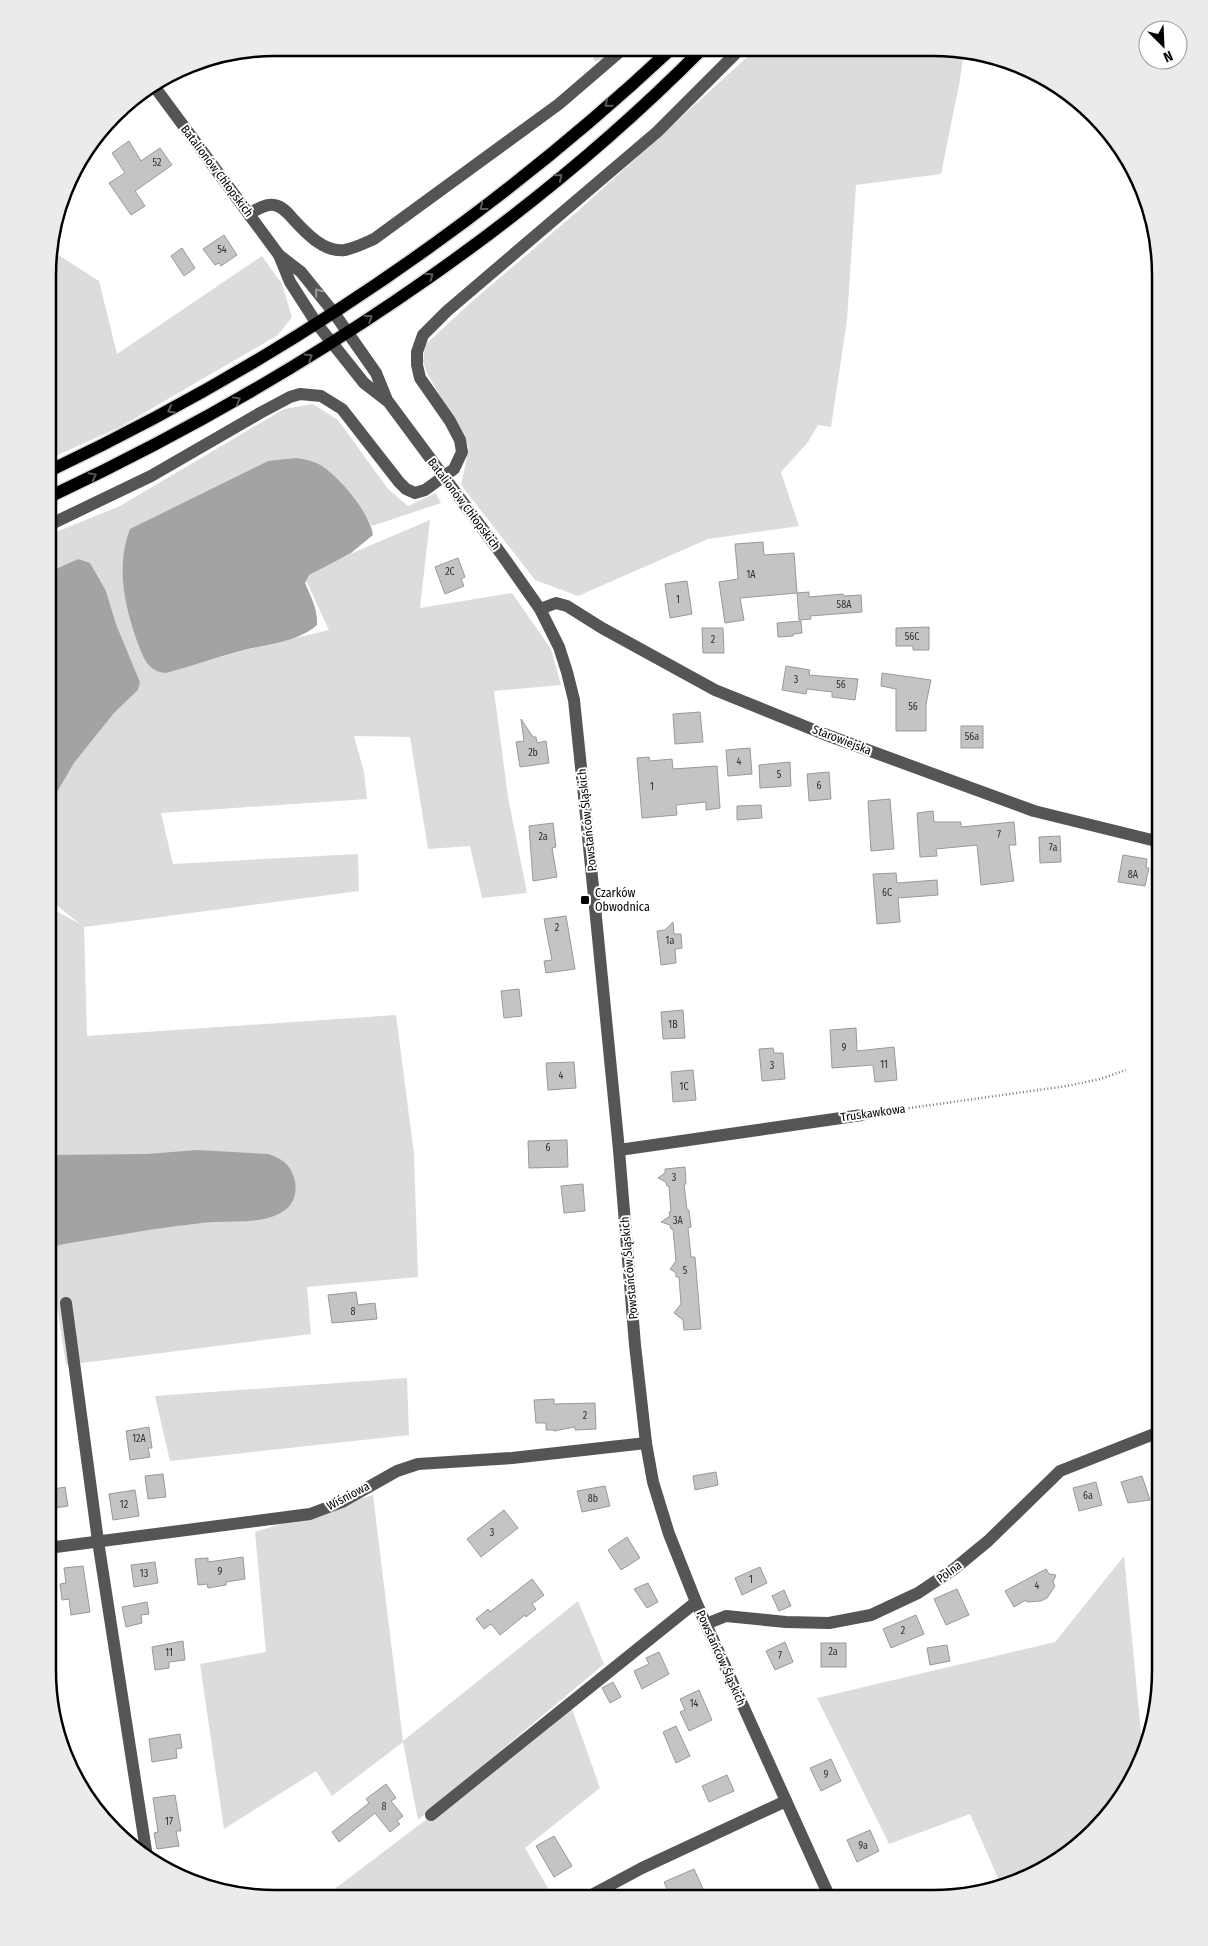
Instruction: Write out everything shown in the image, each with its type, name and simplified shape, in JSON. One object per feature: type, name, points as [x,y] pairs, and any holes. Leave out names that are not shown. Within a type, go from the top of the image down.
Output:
[{"type":"main road","points":[[56,467],[118,438],[189,401],[334,313],[418,256],[504,191],[594,117],[663,56]]},
{"type":"main road","points":[[56,494],[169,437],[240,398],[332,343],[415,287],[538,195],[638,110],[695,56]]},
{"type":"street","points":[[249,214],[264,206],[274,205],[285,210],[311,238],[325,246],[342,250],[374,239],[559,104],[614,56]]},
{"type":"street","points":[[56,522],[151,476],[260,413],[290,397],[300,394],[321,396],[342,409],[406,489],[415,493],[454,470],[462,452],[460,440],[420,378],[417,365],[417,352],[423,335],[454,305],[657,132],[733,56]]},
{"type":"street","name":"Batalionów Chłopskich","points":[[158,91],[279,255],[290,282],[317,324],[364,383],[387,400]]},
{"type":"street","name":"Batalionów Chłopskich","points":[[279,255],[301,272],[334,313],[376,373],[387,400],[540,608]]},
{"type":"street","name":"Starowiejska","points":[[540,608],[556,603],[567,606],[602,628],[715,690],[824,734],[1034,810],[1152,840]]},
{"type":"street","name":"Powstańców Śląskich","points":[[540,608],[559,647],[568,672],[574,700],[619,1150],[635,1345],[646,1443],[653,1482],[669,1534],[696,1602],[826,1890]]},
{"type":"street","name":"Truskawkowa","points":[[619,1150],[862,1115]]},
{"type":"street","points":[[66,1303],[98,1541],[145,1847]]},
{"type":"street","name":"Polna","points":[[706,1624],[726,1616],[786,1622],[829,1623],[871,1615],[918,1593],[954,1569],[988,1541],[1060,1471],[1152,1435]]},
{"type":"street","name":"Wiśniowa","points":[[56,1547],[310,1514],[342,1502],[396,1471],[418,1464],[512,1458],[646,1443]]},
{"type":"street","points":[[431,1815],[696,1602]]},
{"type":"street","points":[[601,1890],[642,1868],[786,1801]]},
{"type":"path","name":"Truskawkowa","points":[[862,1115],[1067,1086],[1100,1079],[1126,1070]]},
{"type":"shaded area","points":[[592,56],[615,56],[612,59],[595,61]]},
{"type":"shaded area","points":[[748,56],[933,56],[963,58],[941,174],[856,185],[847,320],[831,427],[818,425],[808,442],[781,472],[799,526],[708,539],[578,596],[535,580],[461,485],[469,447],[427,373],[423,361],[425,345],[468,305],[578,211]]},
{"type":"shaded area","points":[[57,254],[99,281],[117,354],[262,256],[282,284],[292,317],[278,335],[120,427],[56,456]]},
{"type":"shaded area","points":[[313,404],[338,420],[388,489],[408,506],[436,493],[441,503],[372,526],[341,483],[166,673],[245,650],[329,630],[303,574],[430,520],[420,608],[512,593],[551,649],[561,685],[494,691],[508,797],[527,893],[482,898],[470,846],[428,849],[410,737],[354,736],[364,772],[367,799],[161,813],[173,864],[358,854],[359,891],[84,927],[87,1036],[396,1015],[414,1154],[418,1277],[307,1287],[311,1334],[66,1365],[56,1304],[56,911],[80,924],[56,905],[56,794],[74,763],[114,713],[138,690],[140,682],[116,624],[106,591],[78,559],[56,569],[56,532],[120,506],[284,409]]},
{"type":"shaded area","points":[[296,458],[319,464],[345,487],[366,517],[373,535],[351,553],[309,575],[305,583],[312,598],[317,625],[292,639],[244,650],[166,673],[152,668],[144,657],[137,641],[125,599],[123,557],[130,529],[268,461]]},
{"type":"shaded area","points":[[78,559],[90,563],[106,591],[116,624],[140,682],[138,690],[114,713],[74,763],[56,794],[56,569]]},
{"type":"shaded area","points":[[197,1150],[268,1154],[280,1159],[289,1167],[295,1180],[294,1199],[285,1210],[260,1220],[206,1222],[56,1246],[56,1155],[147,1154]]},
{"type":"shaded area","points":[[407,1378],[409,1435],[170,1461],[155,1396]]},
{"type":"shaded area","points":[[373,1495],[403,1741],[578,1601],[604,1664],[418,1820],[403,1742],[332,1796],[316,1771],[224,1829],[200,1664],[266,1652],[255,1532]]},
{"type":"shaded area","points":[[1124,1556],[1141,1736],[1129,1768],[1115,1792],[1088,1826],[1054,1853],[1030,1867],[999,1879],[970,1814],[889,1844],[817,1698],[1055,1642]]},
{"type":"shaded area","points":[[572,1709],[600,1788],[525,1848],[549,1890],[333,1890]]},
{"type":"building","points":[[129,141],[141,161],[160,148],[172,165],[135,191],[145,206],[131,215],[109,183],[125,173],[112,153]]},
{"type":"building","points":[[224,235],[237,255],[221,266],[219,263],[215,265],[203,249]]},
{"type":"building","points":[[182,248],[195,268],[184,276],[171,256]]},
{"type":"building","points":[[763,542],[764,555],[794,553],[797,593],[740,598],[744,620],[725,623],[719,582],[738,579],[735,544]]},
{"type":"building","points":[[458,558],[465,577],[461,579],[464,586],[445,594],[435,567]]},
{"type":"building","points":[[687,581],[692,614],[670,618],[665,584]]},
{"type":"building","points":[[809,592],[809,597],[843,594],[843,596],[861,595],[862,612],[810,616],[811,619],[799,620],[797,593]]},
{"type":"building","points":[[801,621],[802,633],[778,637],[777,623]]},
{"type":"building","points":[[929,627],[929,650],[913,650],[913,646],[896,646],[896,628]]},
{"type":"building","points":[[702,628],[723,628],[724,653],[703,653]]},
{"type":"building","points":[[786,666],[810,670],[809,675],[858,679],[855,700],[832,697],[832,692],[807,689],[806,694],[782,690]]},
{"type":"building","points":[[882,673],[931,680],[926,704],[926,731],[896,731],[896,689],[881,686]]},
{"type":"building","points":[[700,712],[703,742],[675,744],[673,714]]},
{"type":"building","points":[[521,719],[533,737],[536,737],[537,743],[546,741],[549,763],[520,767],[516,742],[524,741]]},
{"type":"building","points":[[961,726],[983,726],[983,748],[961,748]]},
{"type":"building","points":[[750,748],[752,774],[728,776],[726,750]]},
{"type":"building","points":[[649,757],[650,761],[672,759],[673,769],[717,766],[720,808],[706,810],[706,802],[676,805],[677,815],[642,818],[637,758]]},
{"type":"building","points":[[790,762],[791,786],[760,788],[759,765]]},
{"type":"building","points":[[829,772],[831,799],[809,801],[807,774]]},
{"type":"building","points":[[890,799],[894,849],[871,851],[868,801]]},
{"type":"building","points":[[761,805],[762,818],[737,820],[737,806]]},
{"type":"building","points":[[933,811],[934,822],[961,822],[961,827],[1014,822],[1016,845],[1009,845],[1014,881],[981,885],[977,845],[936,849],[937,856],[920,857],[917,813]]},
{"type":"building","points":[[553,823],[556,847],[552,848],[557,877],[533,881],[529,826]]},
{"type":"building","points":[[1060,836],[1061,862],[1040,863],[1039,837]]},
{"type":"building","points":[[1123,855],[1147,859],[1146,868],[1149,868],[1145,886],[1118,882]]},
{"type":"building","points":[[896,873],[897,883],[937,880],[938,895],[898,898],[900,922],[877,924],[873,874]]},
{"type":"building","points":[[566,916],[575,969],[546,973],[544,961],[552,960],[544,919]]},
{"type":"building","points":[[673,922],[674,934],[681,934],[682,948],[675,949],[676,963],[661,965],[657,931],[665,930]]},
{"type":"building","points":[[519,989],[522,1016],[504,1018],[501,991]]},
{"type":"building","points":[[683,1010],[685,1038],[663,1039],[661,1012]]},
{"type":"building","points":[[856,1028],[857,1051],[894,1047],[897,1080],[875,1082],[873,1065],[832,1068],[830,1030]]},
{"type":"building","points":[[773,1048],[774,1053],[783,1053],[785,1079],[762,1081],[759,1049]]},
{"type":"building","points":[[574,1062],[576,1088],[548,1090],[546,1063]]},
{"type":"building","points":[[693,1070],[696,1100],[673,1102],[671,1072]]},
{"type":"building","points":[[567,1140],[568,1167],[529,1168],[528,1141]]},
{"type":"building","points":[[685,1167],[686,1184],[684,1184],[691,1227],[688,1228],[691,1257],[695,1257],[701,1329],[684,1330],[683,1320],[674,1313],[681,1304],[679,1277],[676,1277],[676,1273],[670,1269],[676,1261],[673,1229],[671,1229],[670,1225],[661,1222],[670,1216],[669,1212],[671,1212],[669,1186],[658,1178],[665,1173],[665,1169]]},
{"type":"building","points":[[583,1184],[585,1211],[564,1213],[561,1186]]},
{"type":"building","points":[[356,1292],[358,1305],[375,1303],[377,1319],[332,1323],[328,1295]]},
{"type":"building","points":[[554,1399],[554,1404],[595,1403],[596,1429],[575,1430],[575,1427],[554,1431],[546,1430],[546,1423],[536,1423],[534,1400]]},
{"type":"building","points":[[149,1427],[152,1448],[148,1448],[150,1457],[130,1460],[126,1431]]},
{"type":"building","points":[[716,1472],[718,1485],[695,1490],[693,1476]]},
{"type":"building","points":[[163,1474],[166,1497],[148,1499],[145,1476]]},
{"type":"building","points":[[1142,1476],[1150,1500],[1128,1503],[1121,1482]]},
{"type":"building","points":[[1096,1482],[1102,1505],[1079,1511],[1073,1488]]},
{"type":"building","points":[[605,1486],[610,1506],[582,1512],[577,1491]]},
{"type":"building","points":[[65,1487],[68,1506],[56,1508],[56,1489]]},
{"type":"building","points":[[135,1490],[139,1516],[113,1520],[109,1494]]},
{"type":"building","points":[[504,1510],[518,1528],[481,1557],[467,1539]]},
{"type":"building","points":[[627,1537],[640,1558],[621,1570],[608,1550]]},
{"type":"building","points":[[243,1557],[245,1579],[226,1582],[226,1585],[208,1588],[207,1584],[198,1585],[195,1559],[208,1558],[208,1562]]},
{"type":"building","points":[[155,1562],[158,1583],[134,1587],[131,1565]]},
{"type":"building","points":[[83,1566],[90,1612],[71,1615],[69,1599],[62,1600],[60,1584],[66,1583],[64,1568]]},
{"type":"building","points":[[760,1567],[767,1583],[742,1595],[735,1578]]},
{"type":"building","points":[[1046,1569],[1049,1574],[1056,1575],[1053,1582],[1055,1586],[1047,1598],[1041,1601],[1027,1602],[1026,1600],[1014,1607],[1005,1591]]},
{"type":"building","points":[[532,1579],[544,1595],[532,1604],[536,1609],[526,1617],[525,1615],[500,1635],[491,1624],[484,1629],[476,1619],[488,1609],[490,1612]]},
{"type":"building","points":[[648,1583],[658,1602],[647,1608],[634,1589]]},
{"type":"building","points":[[957,1589],[969,1615],[946,1625],[934,1599]]},
{"type":"building","points":[[784,1590],[791,1606],[779,1611],[772,1596]]},
{"type":"building","points":[[147,1602],[149,1614],[141,1615],[142,1623],[126,1627],[122,1607]]},
{"type":"building","points":[[916,1615],[924,1634],[891,1648],[883,1629]]},
{"type":"building","points":[[183,1641],[185,1660],[169,1662],[169,1668],[155,1670],[152,1647]]},
{"type":"building","points":[[785,1642],[793,1662],[775,1670],[766,1651]]},
{"type":"building","points":[[821,1643],[846,1643],[846,1667],[821,1667]]},
{"type":"building","points":[[947,1645],[950,1661],[930,1665],[927,1648]]},
{"type":"building","points":[[659,1652],[669,1674],[642,1689],[634,1671],[649,1664],[646,1658]]},
{"type":"building","points":[[613,1682],[621,1697],[610,1703],[602,1688]]},
{"type":"building","points":[[699,1690],[712,1720],[689,1731],[680,1712],[685,1710],[680,1699]]},
{"type":"building","points":[[676,1726],[690,1756],[676,1763],[663,1732]]},
{"type":"building","points":[[180,1734],[182,1748],[176,1749],[177,1758],[152,1762],[149,1739]]},
{"type":"building","points":[[831,1759],[841,1781],[821,1791],[810,1768]]},
{"type":"building","points":[[727,1775],[734,1791],[709,1802],[702,1786]]},
{"type":"building","points":[[386,1784],[396,1798],[391,1801],[403,1816],[397,1821],[400,1824],[390,1832],[375,1813],[339,1842],[332,1832],[369,1803],[366,1799]]},
{"type":"building","points":[[175,1795],[181,1831],[176,1831],[179,1846],[157,1849],[154,1833],[158,1832],[153,1798]]},
{"type":"building","points":[[870,1830],[879,1851],[857,1862],[847,1840]]},
{"type":"building","points":[[554,1836],[572,1866],[554,1877],[536,1846]]},
{"type":"building","points":[[694,1869],[704,1890],[668,1890],[664,1882]]},
{"type":"place","name":"Czarków Obwodnica","points":[[585,900]]}]
